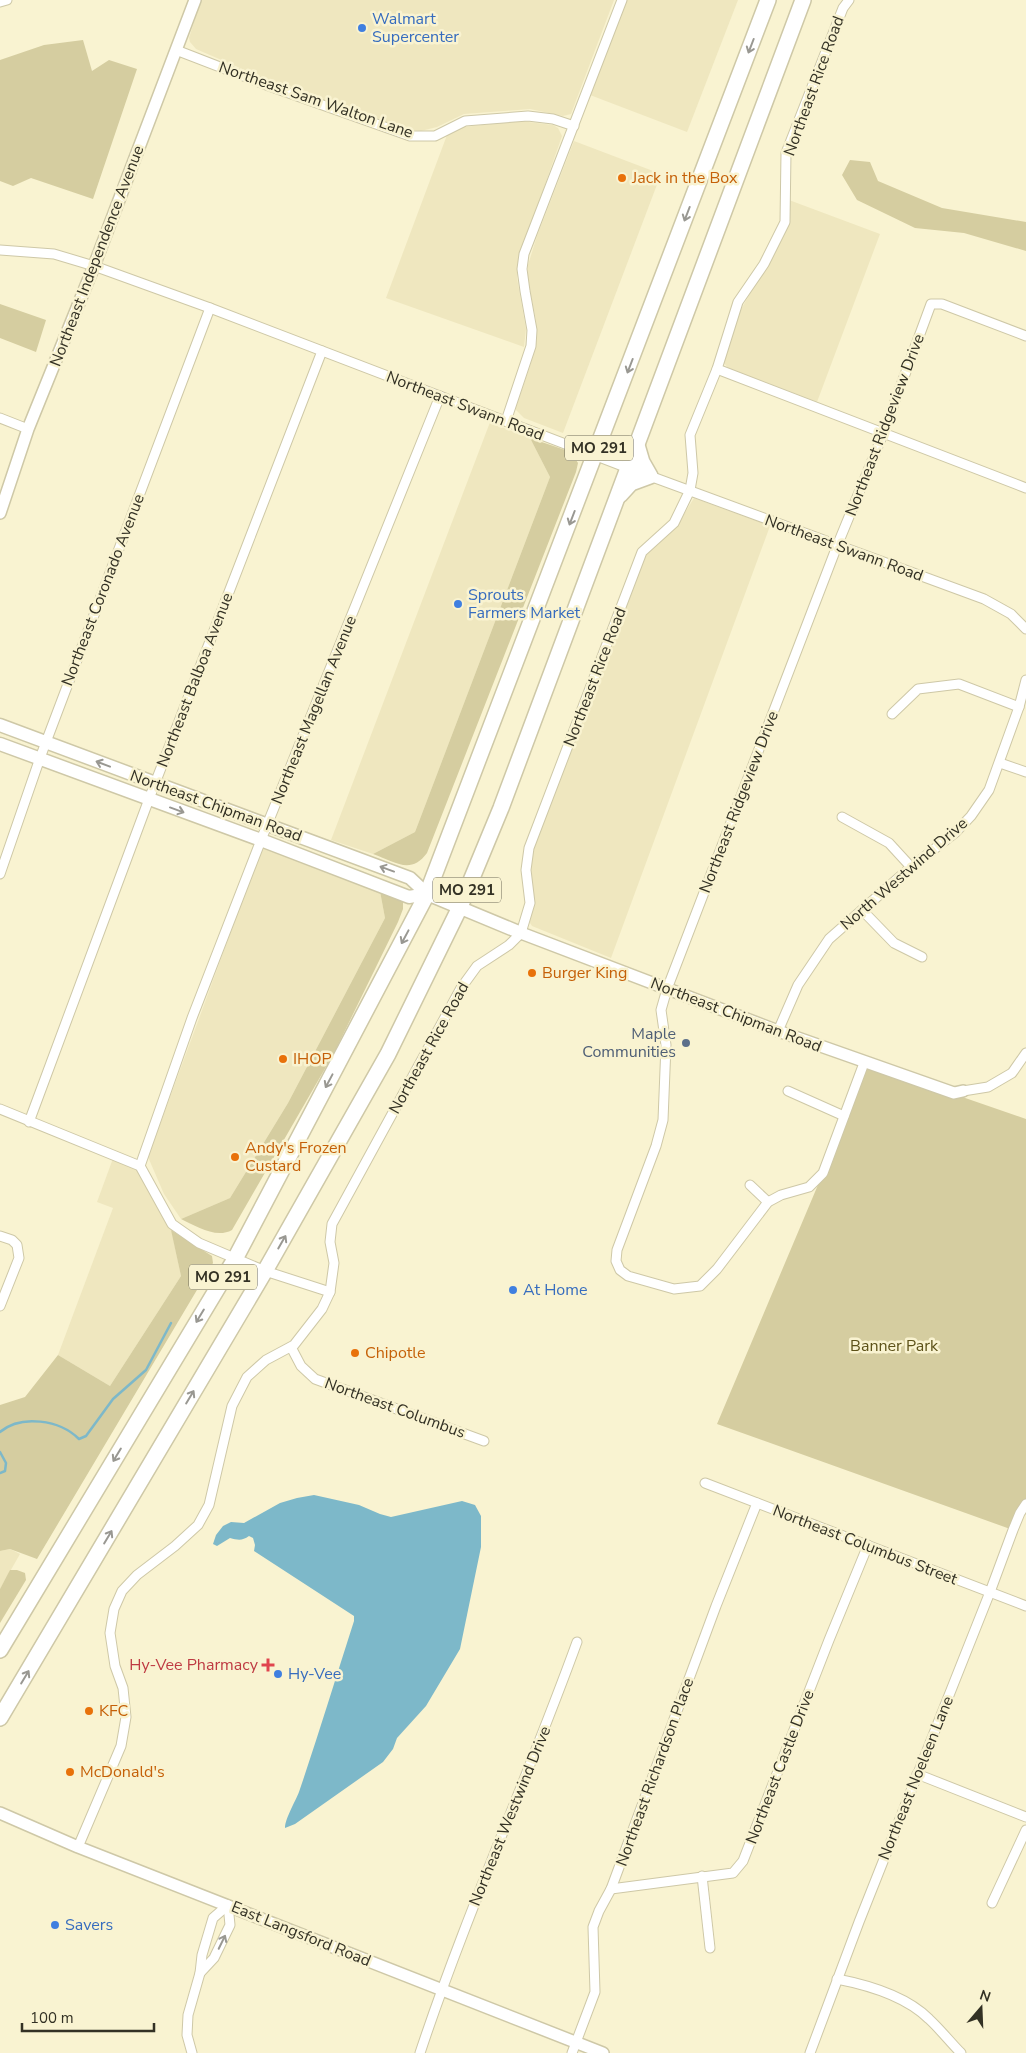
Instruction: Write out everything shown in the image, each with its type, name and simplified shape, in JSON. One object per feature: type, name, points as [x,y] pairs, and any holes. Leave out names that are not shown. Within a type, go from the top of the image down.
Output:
[{"type":"main road","name":"MO 291","points":[[0,1650],[234,1259],[427,894],[596,456],[768,0]]},
{"type":"main road","name":"MO 291","points":[[0,1718],[265,1271],[388,1054],[460,908],[501,808],[803,0]]},
{"type":"main road","points":[[617,498],[631,483],[650,476],[642,462],[637,445]]},
{"type":"main road","name":"Northeast Chipman Road","points":[[0,725],[410,878],[427,894],[521,933]]},
{"type":"main road","name":"Northeast Chipman Road","points":[[0,744],[261,840],[409,897],[427,894]]},
{"type":"main road","points":[[333,868],[338,851]]},
{"type":"street","points":[[0,2],[7,0]]},
{"type":"street","name":"Northeast Independence Avenue","points":[[0,513],[28,429],[94,266],[195,0]]},
{"type":"street","points":[[506,421],[531,346],[531,318],[522,269],[524,254],[622,0]]},
{"type":"street","name":"Northeast Rice Road","points":[[78,1847],[121,1746],[125,1725],[124,1688],[115,1666],[110,1633],[114,1609],[122,1591],[137,1575],[175,1546],[198,1525],[208,1505],[232,1406],[248,1377],[266,1360],[291,1347],[303,1335],[322,1309],[330,1292],[334,1263],[330,1242],[332,1224],[461,988],[477,966],[509,945],[521,933],[530,904],[526,870],[530,845],[642,552],[674,523],[690,490],[693,473],[690,436],[717,369],[738,302],[764,264],[785,222],[786,153],[843,8],[849,0]]},
{"type":"street","name":"Northeast Sam Walton Lane","points":[[176,50],[410,136],[435,136],[465,121],[528,116],[553,119],[574,126]]},
{"type":"street","name":"Northeast Swann Road","points":[[0,250],[54,254],[94,266],[210,308],[596,456],[984,599],[1011,614],[1026,629]]},
{"type":"street","name":"Northeast Ridgeview Drive","points":[[768,1202],[717,1269],[700,1286],[674,1289],[659,1286],[628,1276],[620,1270],[616,1261],[617,1250],[656,1146],[663,1120],[666,1045],[661,1010],[667,989],[837,546],[883,434],[931,304],[942,304],[1026,336]]},
{"type":"street","name":"Northeast Coronado Avenue","points":[[0,874],[40,758],[210,308]]},
{"type":"street","name":"Northeast Balboa Avenue","points":[[29,1122],[149,799],[322,351]]},
{"type":"street","points":[[717,369],[1026,488]]},
{"type":"street","name":"Northeast Magellan Avenue","points":[[140,1166],[192,1018],[261,840],[440,396]]},
{"type":"street","points":[[0,418],[28,429]]},
{"type":"street","name":"North Westwind Drive","points":[[778,1031],[798,985],[829,939],[911,867],[955,833],[971,816],[989,790],[1000,763],[1026,680]]},
{"type":"street","points":[[892,714],[918,689],[959,684],[1019,707]]},
{"type":"street","points":[[1000,763],[1026,772]]},
{"type":"street","points":[[842,817],[889,842],[911,867]]},
{"type":"street","points":[[862,910],[894,943],[922,957]]},
{"type":"street","name":"Northeast Chipman Road","points":[[521,933],[864,1063],[954,1093],[963,1091]]},
{"type":"street","points":[[963,1091],[988,1087],[1012,1073],[1026,1053]]},
{"type":"street","points":[[750,1186],[768,1202],[781,1195],[809,1187],[824,1173],[864,1063]]},
{"type":"street","points":[[788,1091],[844,1116]]},
{"type":"street","points":[[0,1109],[140,1166],[172,1224],[199,1243],[265,1271],[330,1292]]},
{"type":"street","points":[[0,1236],[12,1240],[18,1245],[19,1258],[0,1306]]},
{"type":"street","name":"Northeast Columbus","points":[[291,1347],[301,1366],[315,1379],[484,1441]]},
{"type":"street","name":"Northeast Columbus Street","points":[[705,1483],[1026,1606]]},
{"type":"street","name":"Northeast Richardson Place","points":[[574,2048],[595,1992],[593,1927],[599,1911],[612,1889],[713,1615],[757,1503]]},
{"type":"street","name":"Northeast Noeleen Lane","points":[[810,2053],[837,1979],[1013,1530],[1026,1504]]},
{"type":"street","name":"Northeast Castle Drive","points":[[612,1889],[733,1872],[743,1861],[868,1545]]},
{"type":"street","name":"Northeast Westwind Drive","points":[[420,2053],[441,1989],[543,1735],[577,1642]]},
{"type":"street","points":[[917,1774],[1026,1816]]},
{"type":"street","name":"East Langsford Road","points":[[0,1813],[78,1847],[228,1904],[441,1989],[574,2048],[603,2053]]},
{"type":"street","points":[[992,1903],[1026,1830]]},
{"type":"street","points":[[702,1876],[710,1948]]},
{"type":"street","points":[[200,1973],[214,1958],[230,1925],[228,1904]]},
{"type":"street","points":[[190,2052],[187,2035],[188,2015],[200,1973],[202,1954],[214,1918],[228,1904]]},
{"type":"street","points":[[837,1979],[857,1983],[888,1994],[910,2006],[928,2017],[961,2053]]},
{"type":"shaded area","points":[[201,0],[614,0],[571,114],[563,116],[530,109],[464,114],[437,127],[421,131],[396,128],[265,79],[196,49],[189,38]]},
{"type":"shaded area","points":[[626,0],[738,0],[687,132],[590,95]]},
{"type":"shaded area","points":[[520,121],[553,125],[558,128],[562,136],[517,265],[517,278],[526,329],[524,347],[386,298],[447,135],[464,127]]},
{"type":"shaded area","points":[[574,141],[661,174],[563,433],[524,418],[516,410],[516,407],[537,339],[536,320],[528,282],[528,265],[537,236]]},
{"type":"shaded area","points":[[789,200],[880,234],[817,402],[728,368],[723,362],[736,318],[778,245]]},
{"type":"shaded area","points":[[492,417],[496,425],[530,438],[550,477],[415,832],[373,854],[331,840]]},
{"type":"shaded area","points":[[694,498],[770,526],[611,958],[532,926],[530,923],[532,850],[642,560],[681,519]]},
{"type":"shaded area","points":[[266,845],[379,886],[385,918],[288,1103],[230,1198],[181,1219],[164,1194],[148,1157],[261,850]]},
{"type":"shaded area","points":[[115,1153],[139,1171],[148,1183],[161,1213],[170,1223],[181,1276],[110,1386],[58,1355],[113,1208],[97,1202]]},
{"type":"shaded area","points":[[10,1549],[20,1554],[0,1589],[0,1551]]},
{"type":"green space","points":[[83,40],[92,71],[109,60],[137,69],[93,199],[31,178],[13,186],[0,181],[0,60],[44,45]]},
{"type":"green space","points":[[850,160],[870,162],[878,181],[942,208],[1026,222],[1026,251],[964,233],[915,228],[857,200],[842,175]]},
{"type":"green space","points":[[0,304],[46,320],[36,352],[0,338]]},
{"type":"green space","points":[[530,438],[571,452],[578,463],[576,472],[427,853],[415,864],[402,865],[373,854],[415,832],[550,477]]},
{"type":"green space","points":[[379,886],[403,901],[403,909],[398,922],[334,1053],[232,1230],[219,1233],[213,1232],[181,1219],[230,1198],[288,1103],[385,918]]},
{"type":"green space","name":"Banner Park","points":[[864,1063],[1026,1119],[1026,1504],[1013,1530],[717,1424],[823,1173]]},
{"type":"green space","points":[[171,1230],[212,1256],[213,1263],[37,1559],[10,1549],[0,1551],[0,1405],[25,1397],[58,1355],[110,1386],[181,1276]]},
{"type":"green space","points":[[10,1570],[25,1573],[26,1580],[0,1623],[0,1589]]},
{"type":"water","points":[[314,1495],[359,1505],[391,1517],[462,1501],[475,1505],[481,1516],[481,1547],[460,1649],[426,1706],[397,1738],[393,1749],[383,1762],[295,1824],[285,1828],[314,1747],[354,1616],[254,1551],[253,1538],[249,1536],[240,1540],[230,1538],[217,1546],[213,1544],[216,1535],[223,1526],[231,1522],[244,1523],[280,1503]]},
{"type":"waterway","points":[[0,1432],[9,1426],[29,1421],[62,1427],[79,1439],[86,1436],[113,1399],[146,1370],[171,1323]]},
{"type":"waterway","points":[[0,1452],[6,1463],[5,1471],[0,1473]]},
{"type":"place","name":"Walmart Supercenter","points":[[362,28]]},
{"type":"place","name":"Jack in the Box","points":[[622,178]]},
{"type":"place","name":"Sprouts Farmers Market","points":[[458,604]]},
{"type":"place","name":"Burger King","points":[[532,973]]},
{"type":"place","name":"Maple Communities","points":[[686,1043]]},
{"type":"place","name":"IHOP","points":[[283,1059]]},
{"type":"place","name":"Andy's Frozen Custard","points":[[235,1157]]},
{"type":"place","name":"At Home","points":[[513,1290]]},
{"type":"place","name":"Chipotle","points":[[355,1353]]},
{"type":"place","name":"Hy-Vee Pharmacy","points":[[268,1665]]},
{"type":"place","name":"Hy-Vee","points":[[278,1674]]},
{"type":"place","name":"KFC","points":[[89,1711]]},
{"type":"place","name":"McDonald's","points":[[70,1772]]},
{"type":"place","name":"Savers","points":[[55,1925]]}]
